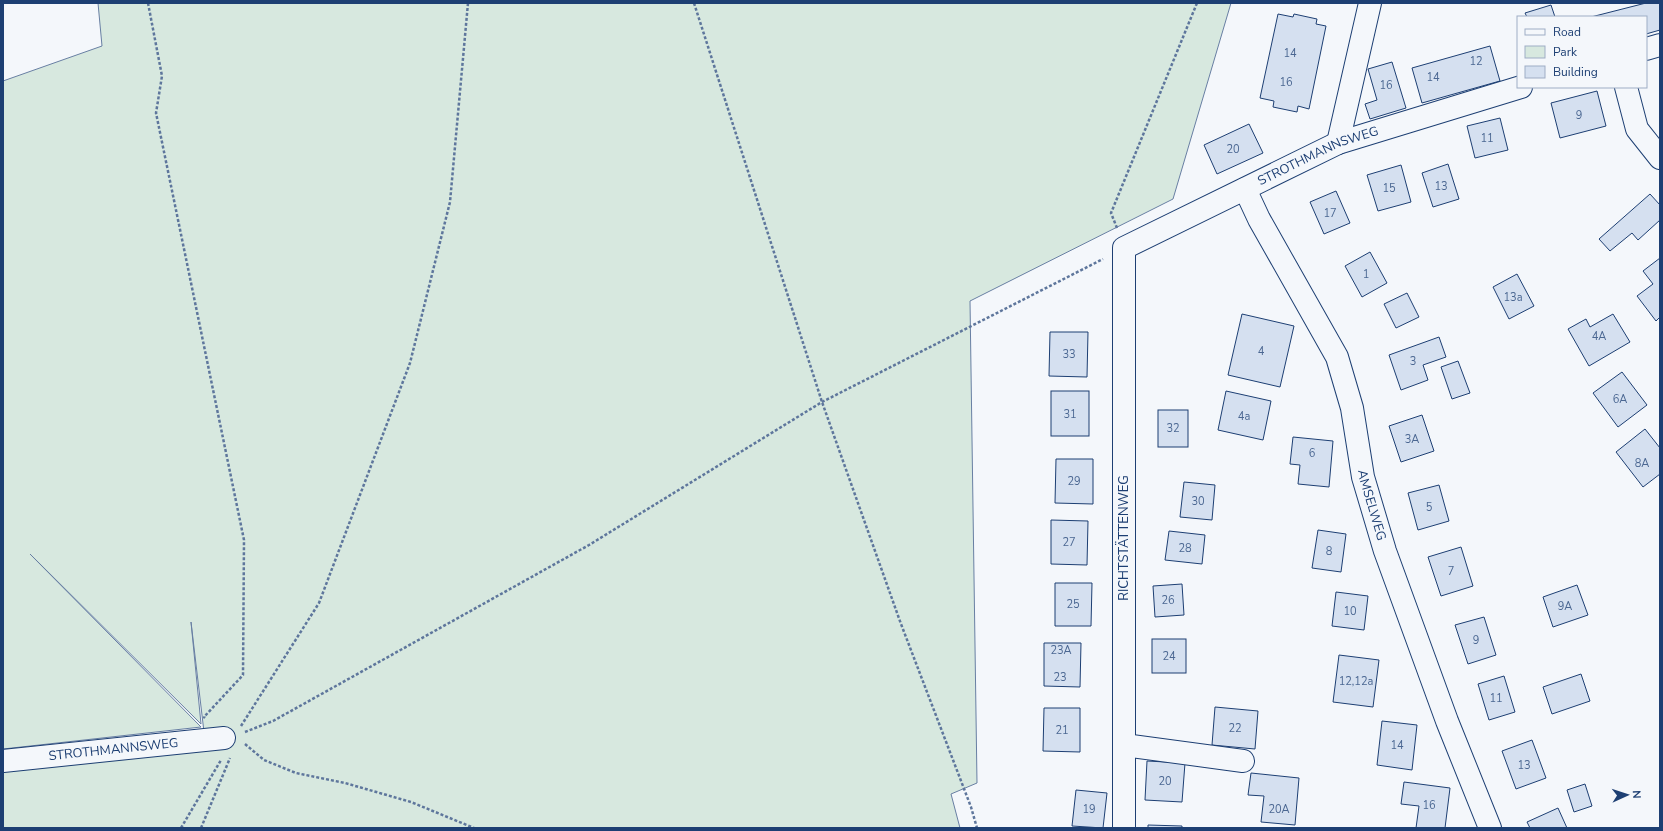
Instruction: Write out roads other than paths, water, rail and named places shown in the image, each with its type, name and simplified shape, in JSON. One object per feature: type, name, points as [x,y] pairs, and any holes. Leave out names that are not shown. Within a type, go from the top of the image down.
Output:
[{"type":"street","points":[[1338,143],[1370,3]]},
{"type":"street","points":[[1647,49],[1660,45]]},
{"type":"street","name":"STROTHMANNSWEG","points":[[1124,248],[1338,143],[1518,88]]},
{"type":"street","points":[[1626,88],[1637,129],[1660,158]]},
{"type":"street","name":"AMSELWEG","points":[[1245,189],[1259,219],[1337,356],[1352,408],[1363,477],[1385,551],[1447,720],[1490,828]]},
{"type":"street","name":"RICHTSTÄTTENWEG","points":[[1124,248],[1124,828]]},
{"type":"street","name":"STROTHMANNSWEG","points":[[3,761],[233,742]]},
{"type":"street","points":[[1124,745],[1243,761]]}]
